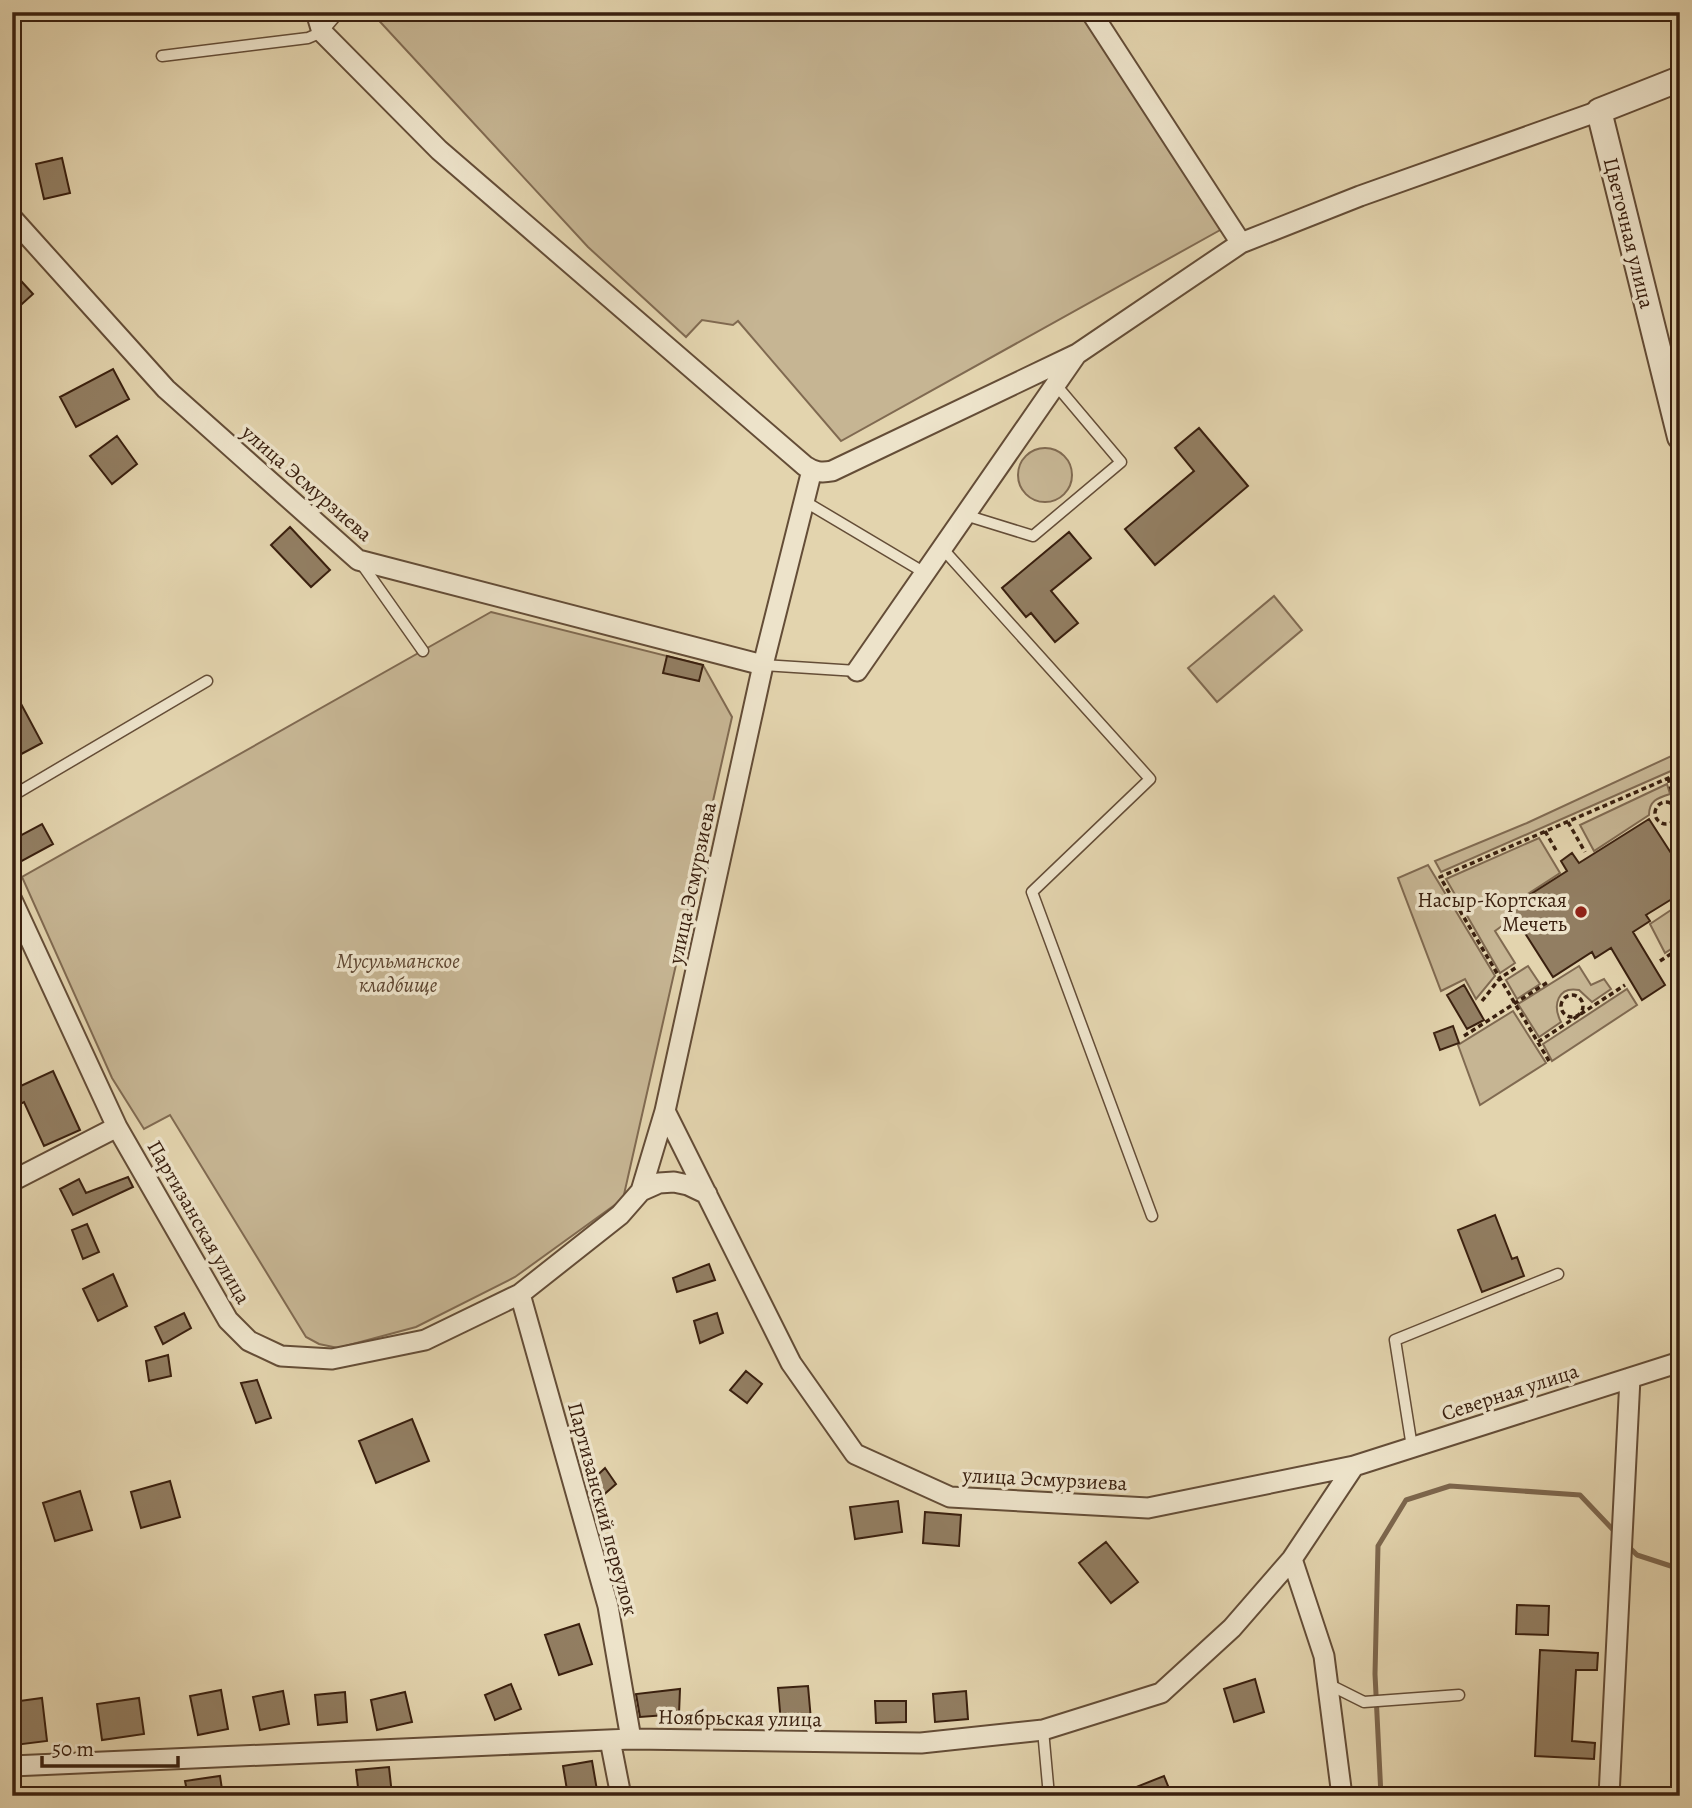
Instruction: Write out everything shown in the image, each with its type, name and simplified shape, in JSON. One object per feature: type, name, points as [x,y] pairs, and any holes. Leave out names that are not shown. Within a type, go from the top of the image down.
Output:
[{"type":"street","points":[[316,12],[322,32],[439,149],[812,470],[822,473],[832,471],[1077,354],[1241,243],[1360,196],[1599,111],[1680,79]]},
{"type":"street","points":[[1091,12],[1241,243]]},
{"type":"street","name":"Цветочная улица","points":[[1599,111],[1680,437]]},
{"type":"street","name":"улица Эсмурзиева","points":[[12,218],[166,389],[358,560],[763,665],[665,1111],[791,1363],[855,1454],[950,1497],[1148,1508],[1354,1466]]},
{"type":"street","points":[[857,671],[1077,354]]},
{"type":"street","points":[[763,665],[812,470]]},
{"type":"street","name":"Партизанская улица","points":[[12,900],[117,1127],[228,1320],[249,1341],[281,1356],[332,1359],[425,1340],[520,1294],[620,1215],[641,1191]]},
{"type":"street","points":[[641,1191],[665,1111]]},
{"type":"street","points":[[12,1181],[117,1127]]},
{"type":"street","points":[[641,1191],[659,1183],[674,1182],[707,1194]]},
{"type":"street","name":"Партизанский переулок","points":[[520,1294],[608,1606],[631,1739]]},
{"type":"street","name":"Северная улица","points":[[1354,1466],[1680,1362]]},
{"type":"street","points":[[1609,1796],[1630,1378]]},
{"type":"street","name":"Ноябрьская улица","points":[[12,1766],[631,1739],[921,1743],[1043,1730],[1161,1693],[1232,1628],[1292,1559],[1354,1466]]},
{"type":"street","points":[[1292,1559],[1324,1656],[1342,1796]]},
{"type":"street","points":[[610,1740],[621,1796]]},
{"type":"lane","points":[[162,57],[308,38],[322,32],[340,12]]},
{"type":"lane","points":[[965,515],[1033,536],[1121,462],[1056,385]]},
{"type":"lane","points":[[804,501],[925,573]]},
{"type":"lane","points":[[942,548],[1150,779],[1032,892],[1152,1216]]},
{"type":"lane","points":[[358,560],[423,650]]},
{"type":"lane","points":[[763,665],[857,671]]},
{"type":"lane","points":[[12,796],[207,681]]},
{"type":"lane","points":[[1412,1447],[1395,1340],[1558,1274]]},
{"type":"lane","points":[[1328,1684],[1364,1702],[1459,1695]]},
{"type":"lane","points":[[1043,1730],[1049,1796]]},
{"type":"path","points":[[1549,1061],[1440,877],[1680,773]]},
{"type":"path","points":[[1668,778],[1680,821]]},
{"type":"path","points":[[1664,802],[1674,805],[1677,811],[1674,821],[1667,824],[1660,822],[1655,813],[1657,806],[1664,802]]},
{"type":"path","points":[[1568,821],[1585,852]]},
{"type":"path","points":[[1545,831],[1557,852]]},
{"type":"path","points":[[1660,961],[1680,947]]},
{"type":"path","points":[[1482,1001],[1500,978],[1517,967]]},
{"type":"path","points":[[1464,1036],[1548,982]]},
{"type":"path","points":[[1538,1042],[1625,985]]},
{"type":"path","points":[[1571,994],[1581,999],[1584,1006],[1579,1015],[1572,1017],[1563,1013],[1561,1007],[1564,998],[1571,994]]},
{"type":"green space","points":[[371,12],[1079,12],[1222,229],[841,441],[738,321],[733,325],[702,320],[686,337],[588,247]]},
{"type":"green space","points":[[1045,448],[1064,456],[1072,475],[1064,494],[1045,502],[1026,494],[1018,475],[1026,456]]},
{"type":"green space","points":[[1274,596],[1302,630],[1217,702],[1188,668]]},
{"type":"green space","name":"Мусульманское кладбище","points":[[491,612],[703,665],[732,717],[623,1199],[515,1277],[416,1327],[338,1348],[319,1344],[306,1337],[170,1115],[144,1129],[112,1078],[22,877]]},
{"type":"green space","points":[[1680,752],[1680,767],[1441,872],[1435,861],[1527,823]]},
{"type":"green space","points":[[1667,784],[1670,794],[1650,806],[1649,815],[1594,851],[1580,825]]},
{"type":"green space","points":[[1539,838],[1560,873],[1508,907],[1513,918],[1495,931],[1515,963],[1500,973],[1446,879]]},
{"type":"green space","points":[[1428,865],[1495,976],[1476,999],[1465,979],[1441,991],[1398,878]]},
{"type":"green space","points":[[1680,904],[1677,924],[1680,943],[1665,953],[1650,924]]},
{"type":"green space","points":[[1528,966],[1540,984],[1517,999],[1506,980]]},
{"type":"green space","points":[[1579,966],[1591,985],[1604,979],[1611,989],[1592,1002],[1579,990],[1566,991],[1557,1003],[1561,1022],[1539,1037],[1518,1004]]},
{"type":"green space","points":[[1627,989],[1637,1005],[1552,1061],[1543,1044]]},
{"type":"green space","points":[[1513,1011],[1546,1063],[1480,1105],[1458,1045]]},
{"type":"building","points":[[62,158],[70,193],[44,199],[36,164]]},
{"type":"building","points":[[12,271],[33,294],[12,313]]},
{"type":"building","points":[[113,369],[129,399],[76,427],[60,397]]},
{"type":"building","points":[[1199,428],[1248,486],[1155,565],[1125,529],[1194,471],[1175,448]]},
{"type":"building","points":[[117,436],[137,464],[112,484],[90,456]]},
{"type":"building","points":[[290,527],[330,570],[311,587],[271,545]]},
{"type":"building","points":[[1069,532],[1091,558],[1051,591],[1078,623],[1055,642],[1031,613],[1026,617],[1002,588]]},
{"type":"building","points":[[667,656],[703,665],[699,681],[663,673]]},
{"type":"building","points":[[12,687],[42,743],[12,759]]},
{"type":"building","name":"Насыр-Кортская Мечеть","points":[[1649,819],[1680,867],[1680,894],[1646,915],[1650,921],[1633,932],[1665,985],[1642,1000],[1611,948],[1595,958],[1592,952],[1553,977],[1509,908],[1567,871],[1561,861],[1572,853],[1579,863]]},
{"type":"building","points":[[42,824],[53,844],[20,862],[12,847],[12,840]]},
{"type":"building","points":[[1464,985],[1484,1020],[1467,1029],[1447,995]]},
{"type":"building","points":[[1453,1026],[1459,1043],[1440,1050],[1434,1033]]},
{"type":"building","points":[[53,1071],[80,1130],[44,1146],[24,1102],[12,1108],[12,1090]]},
{"type":"building","points":[[128,1177],[133,1187],[73,1215],[60,1189],[79,1179],[86,1193]]},
{"type":"building","points":[[1495,1215],[1512,1259],[1517,1257],[1524,1276],[1482,1292],[1458,1230]]},
{"type":"building","points":[[87,1224],[99,1252],[83,1259],[72,1230]]},
{"type":"building","points":[[709,1264],[715,1280],[677,1292],[673,1278]]},
{"type":"building","points":[[113,1274],[127,1306],[98,1321],[83,1289]]},
{"type":"building","points":[[184,1313],[191,1328],[163,1344],[155,1327]]},
{"type":"building","points":[[717,1313],[723,1333],[700,1343],[694,1321]]},
{"type":"building","points":[[168,1355],[171,1376],[149,1381],[146,1361]]},
{"type":"building","points":[[746,1371],[762,1384],[747,1403],[730,1390]]},
{"type":"building","points":[[257,1380],[271,1418],[256,1423],[241,1383]]},
{"type":"building","points":[[412,1419],[429,1461],[376,1483],[359,1441]]},
{"type":"building","points":[[605,1468],[616,1484],[592,1505],[587,1485]]},
{"type":"building","points":[[170,1481],[180,1517],[141,1528],[131,1492]]},
{"type":"building","points":[[80,1491],[92,1530],[55,1541],[43,1503]]},
{"type":"building","points":[[898,1501],[902,1532],[855,1539],[850,1507]]},
{"type":"building","points":[[925,1512],[961,1515],[959,1546],[923,1543]]},
{"type":"building","points":[[1106,1542],[1138,1582],[1111,1603],[1079,1563]]},
{"type":"building","points":[[1517,1605],[1549,1606],[1548,1635],[1516,1634]]},
{"type":"building","points":[[579,1624],[592,1664],[559,1675],[545,1635]]},
{"type":"building","points":[[1540,1650],[1598,1653],[1597,1670],[1576,1670],[1572,1741],[1595,1743],[1594,1759],[1535,1756]]},
{"type":"building","points":[[1255,1679],[1264,1712],[1234,1722],[1224,1689]]},
{"type":"building","points":[[511,1684],[521,1709],[495,1720],[485,1695]]},
{"type":"building","points":[[808,1686],[811,1720],[781,1723],[778,1688]]},
{"type":"building","points":[[680,1689],[679,1714],[640,1717],[636,1694]]},
{"type":"building","points":[[221,1690],[228,1729],[198,1735],[190,1696]]},
{"type":"building","points":[[283,1691],[289,1724],[260,1730],[253,1697]]},
{"type":"building","points":[[966,1691],[968,1719],[935,1722],[933,1694]]},
{"type":"building","points":[[345,1692],[347,1722],[318,1725],[315,1695]]},
{"type":"building","points":[[405,1692],[412,1722],[377,1730],[371,1700]]},
{"type":"building","points":[[42,1698],[47,1741],[15,1745],[12,1702]]},
{"type":"building","points":[[139,1698],[144,1734],[102,1740],[97,1704]]},
{"type":"building","points":[[875,1701],[906,1701],[906,1722],[876,1723]]},
{"type":"building","points":[[592,1761],[598,1796],[568,1796],[563,1766]]},
{"type":"building","points":[[389,1767],[392,1795],[359,1796],[356,1770]]},
{"type":"building","points":[[220,1776],[223,1796],[188,1796],[185,1781]]},
{"type":"building","points":[[1164,1776],[1172,1796],[1116,1795]]},
{"type":"waterway","points":[[1381,1796],[1375,1674],[1378,1546],[1406,1500],[1450,1486],[1580,1495],[1618,1535]]},
{"type":"waterway","points":[[1627,1545],[1637,1555],[1680,1569]]},
{"type":"place","name":"Насыр-Кортская Мечеть","points":[[1581,912]]}]
